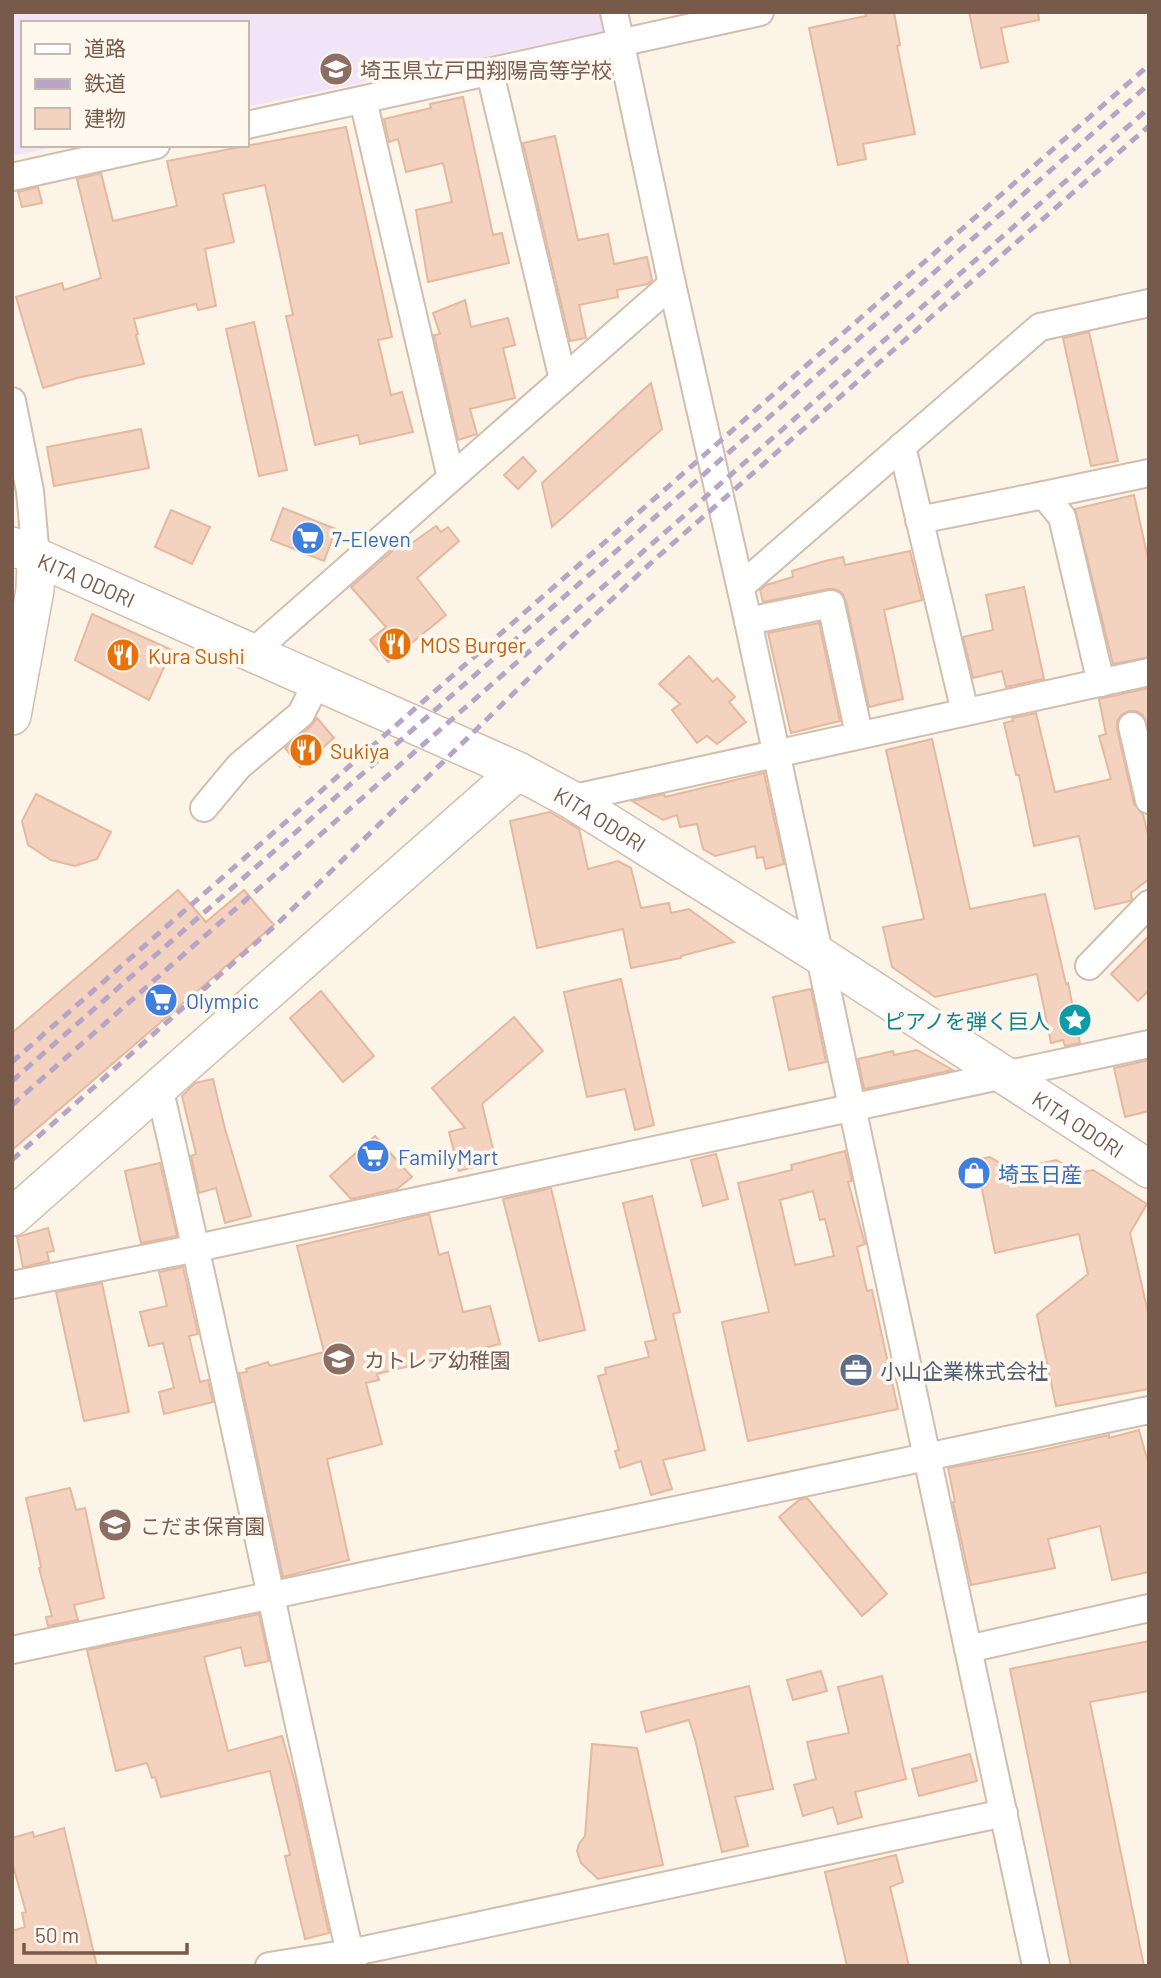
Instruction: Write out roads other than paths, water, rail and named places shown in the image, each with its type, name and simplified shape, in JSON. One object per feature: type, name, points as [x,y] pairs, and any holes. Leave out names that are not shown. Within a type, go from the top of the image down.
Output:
[{"type":"street","points":[[614,12],[672,284],[741,586],[1036,1966]]},
{"type":"street","points":[[248,125],[760,12]]},
{"type":"street","points":[[490,73],[563,380]]},
{"type":"street","points":[[363,100],[451,478]]},
{"type":"street","points":[[12,177],[147,147]]},
{"type":"street","points":[[253,652],[672,284]]},
{"type":"street","points":[[741,586],[1040,327],[1149,303]]},
{"type":"street","points":[[12,401],[30,491],[24,552],[35,590],[12,716]]},
{"type":"street","points":[[902,446],[965,712]]},
{"type":"street","points":[[919,520],[1149,473]]},
{"type":"street","points":[[1044,495],[1062,517],[1101,683]]},
{"type":"street","name":"KITA ODORI","points":[[24,552],[318,680],[518,771],[570,799],[819,955],[1149,1169]]},
{"type":"street","points":[[748,621],[831,604],[859,734]]},
{"type":"street","points":[[570,799],[1149,673]]},
{"type":"street","points":[[204,808],[239,766],[301,714],[318,680]]},
{"type":"street","points":[[1132,726],[1149,800]]},
{"type":"street","points":[[12,1217],[518,771]]},
{"type":"street","points":[[1089,966],[1149,904]]},
{"type":"street","points":[[12,1285],[197,1248],[1149,1044]]},
{"type":"street","points":[[159,1087],[197,1248],[351,1959]]},
{"type":"street","points":[[12,1650],[926,1457],[1148,1416]]},
{"type":"street","points":[[968,1649],[1149,1608]]},
{"type":"street","points":[[269,1966],[351,1959],[1003,1813]]},
{"type":"railway","points":[[12,1062],[1149,65]]},
{"type":"railway","points":[[12,1081],[1149,84]]},
{"type":"railway","points":[[12,1105],[1149,108]]},
{"type":"railway","points":[[12,1160],[277,924],[566,642],[654,560],[1149,126]]},
{"type":"place","name":"埼玉県立戸田翔陽高等学校","points":[[336,69]]},
{"type":"place","name":"7-Eleven","points":[[308,538]]},
{"type":"place","name":"MOS Burger","points":[[395,644]]},
{"type":"place","name":"Kura Sushi","points":[[123,655]]},
{"type":"place","name":"Sukiya","points":[[306,750]]},
{"type":"place","name":"Olympic","points":[[161,1000]]},
{"type":"place","name":"ピアノを弾く巨人","points":[[1075,1020]]},
{"type":"place","name":"FamilyMart","points":[[373,1156]]},
{"type":"place","name":"埼玉日産","points":[[974,1173]]},
{"type":"place","name":"カトレア幼稚園","points":[[339,1359]]},
{"type":"place","name":"小山企業株式会社","points":[[856,1370]]},
{"type":"place","name":"こだま保育園","points":[[115,1525]]}]
